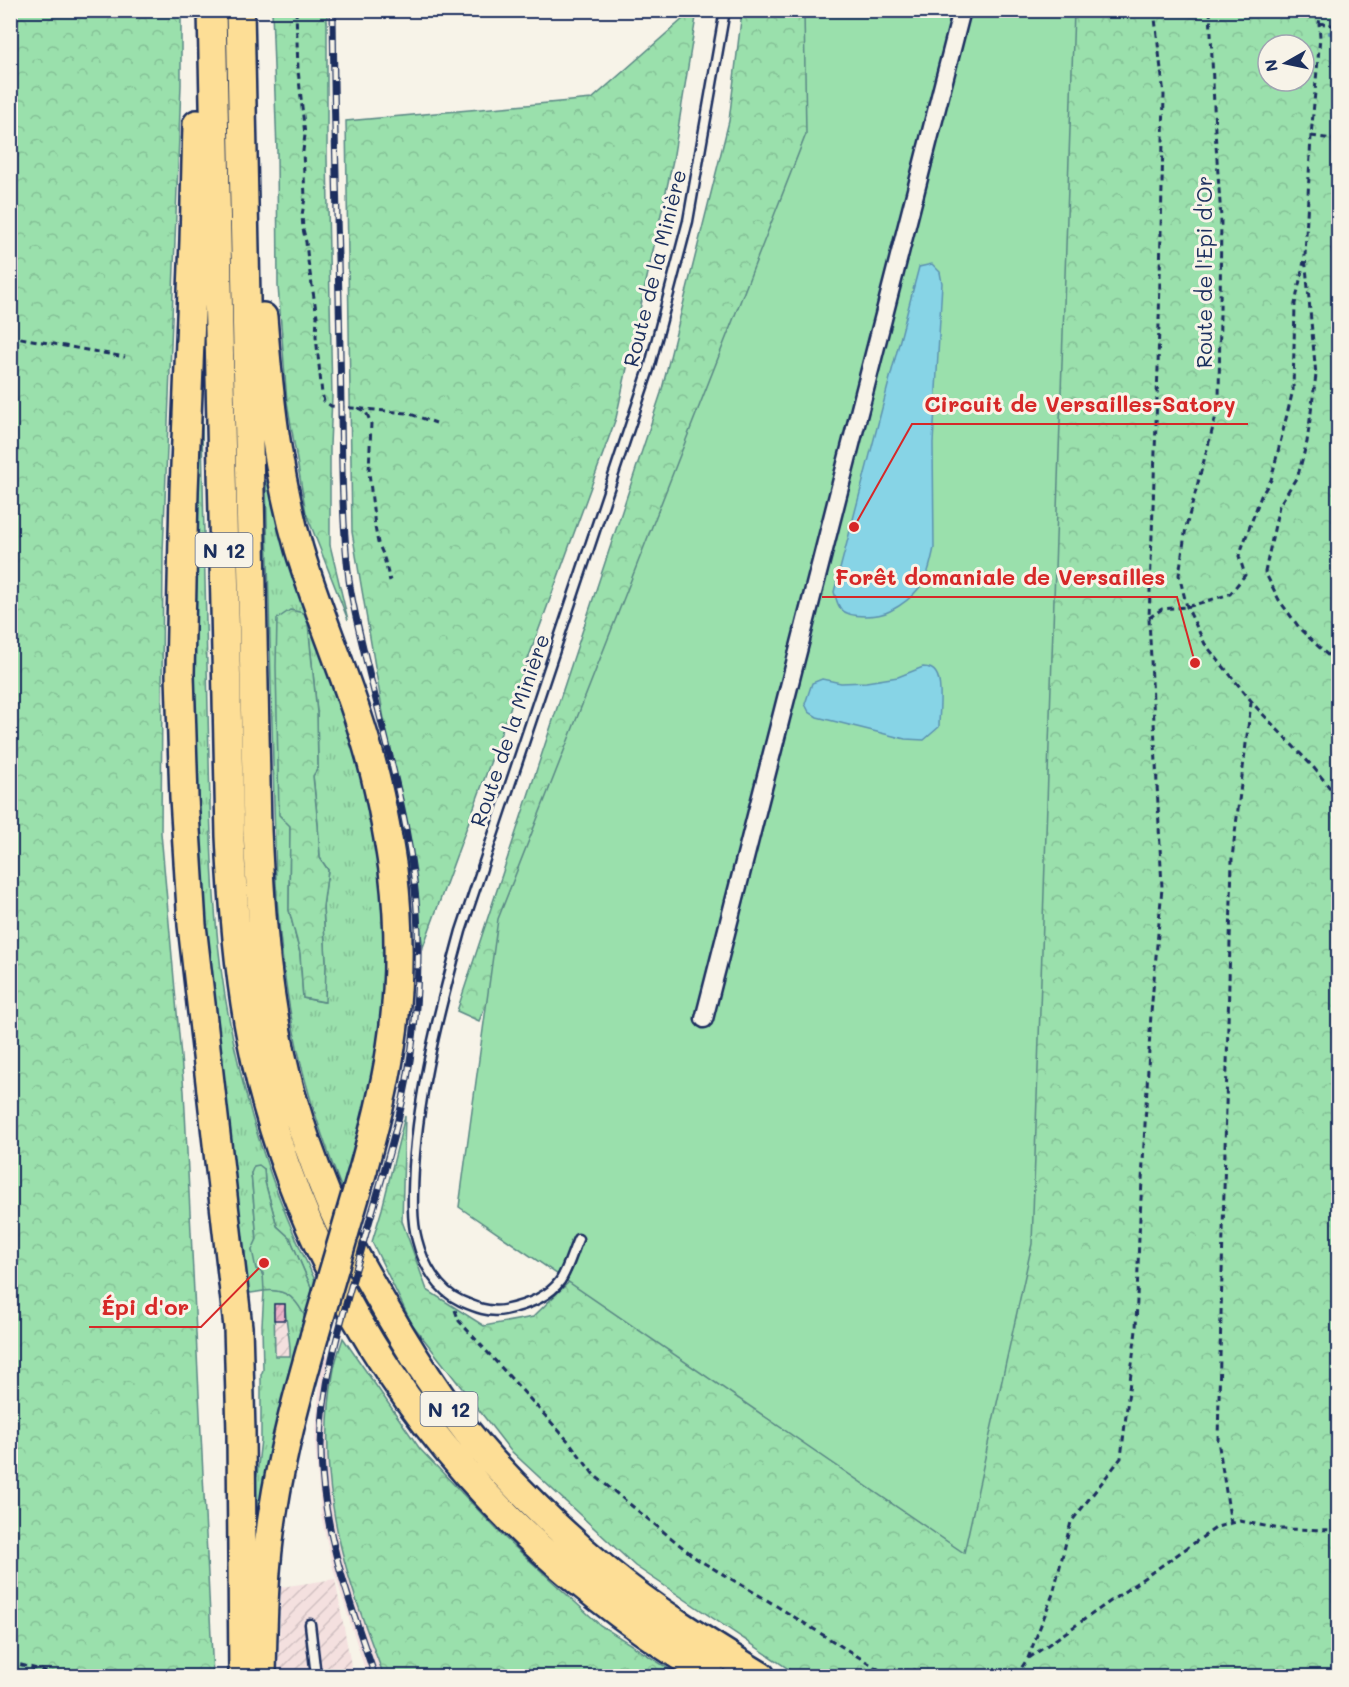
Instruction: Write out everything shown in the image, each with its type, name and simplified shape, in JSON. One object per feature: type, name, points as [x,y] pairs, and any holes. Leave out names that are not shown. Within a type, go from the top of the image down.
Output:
[{"type":"highway","name":"N 12","points":[[212,10],[229,812],[233,903],[251,1039],[280,1149],[301,1207],[356,1318],[392,1376],[463,1470],[540,1549],[644,1632],[711,1677]]},
{"type":"highway","name":"N 12","points":[[240,10],[256,806],[261,904],[268,974],[278,1035],[291,1092],[308,1147],[327,1196],[352,1249],[408,1347],[448,1408],[489,1458],[562,1532],[609,1572],[659,1610],[762,1677]]},
{"type":"highway","points":[[213,59],[197,105],[194,241],[183,491],[180,675],[184,798],[192,925],[238,1327],[243,1677]]},
{"type":"highway","points":[[245,268],[263,312],[271,408],[288,506],[312,590],[367,745],[381,801],[393,870],[398,945],[394,1022],[384,1087],[363,1170],[289,1427],[273,1513],[264,1598],[262,1677]]},
{"type":"street","points":[[704,1019],[962,10]]},
{"type":"lane","name":"Route de la Minière","points":[[578,1239],[560,1281],[547,1294],[516,1308],[494,1312],[452,1297],[430,1273],[417,1240],[413,1197],[416,1144],[437,1022],[461,931],[649,369],[688,221],[725,10]]},
{"type":"lane","points":[[310,1624],[315,1677]]},
{"type":"path","points":[[296,10],[298,70],[304,135],[303,229],[317,316],[316,336],[324,401],[331,406],[407,413],[436,423]]},
{"type":"path","points":[[1016,1677],[1028,1658],[1053,1594],[1071,1522],[1121,1458],[1136,1330],[1151,1013],[1162,888],[1149,618],[1158,380],[1164,95],[1154,10]]},
{"type":"path","name":"Route de l'Epi d'Or","points":[[1210,10],[1221,218],[1219,405],[1186,527],[1179,575],[1187,607],[1205,644],[1251,701],[1314,768],[1338,798]]},
{"type":"path","points":[[1322,10],[1319,23],[1318,69],[1311,136],[1305,256],[1316,375],[1298,476],[1279,506],[1265,572],[1279,600],[1301,630],[1338,665]]},
{"type":"path","points":[[1319,23],[1338,26]]},
{"type":"path","points":[[1311,136],[1333,139],[1338,149]]},
{"type":"path","points":[[1338,239],[1332,247],[1338,279]]},
{"type":"path","points":[[1149,618],[1162,609],[1187,607],[1230,594],[1245,575],[1239,556],[1261,496],[1271,480],[1293,390],[1295,304],[1305,256]]},
{"type":"path","points":[[10,336],[125,357]]},
{"type":"path","points":[[356,407],[366,412],[371,423],[369,472],[375,527],[390,580]]},
{"type":"path","points":[[1231,1524],[1218,1440],[1232,858],[1251,701]]},
{"type":"path","points":[[452,1297],[459,1321],[570,1443],[594,1475],[697,1559],[886,1674],[914,1670],[919,1677]]},
{"type":"path","points":[[1028,1658],[1217,1527],[1240,1521],[1280,1529],[1338,1530]]},
{"type":"path","points":[[10,1662],[64,1677]]},
{"type":"shaded area","points":[[274,1304],[285,1304],[285,1320],[290,1333],[291,1356],[275,1357]]},
{"type":"shaded area","points":[[324,1350],[335,1365],[329,1415],[329,1455],[338,1533],[350,1580],[384,1676],[367,1676],[333,1568],[321,1515],[315,1444]]},
{"type":"shaded area","points":[[335,1579],[353,1676],[278,1676],[281,1587]]},
{"type":"green space","points":[[11,10],[181,11],[181,85],[163,552],[161,833],[184,1091],[213,1676],[11,1676]]},
{"type":"green space","points":[[272,11],[327,11],[327,158],[332,396],[330,545],[348,620],[306,513],[287,402],[278,286],[277,151]]},
{"type":"green space","points":[[692,11],[697,11],[673,160],[616,418],[423,947],[352,532],[346,121],[592,99]]},
{"type":"green space","points":[[742,11],[830,11],[800,237],[479,1021],[457,1011],[661,393],[729,121]]},
{"type":"green space","points":[[804,11],[1074,11],[1032,1244],[964,1553],[459,1207],[498,919],[806,134]]},
{"type":"green space","points":[[1029,11],[1338,11],[1338,1676],[799,1676],[635,1566],[510,1450],[412,1324],[372,1242],[405,1116],[402,1221],[427,1290],[484,1326],[533,1317],[578,1273]]},
{"type":"green space","points":[[196,416],[202,416],[211,840],[221,969],[235,1051],[256,1131],[283,1208],[317,1284],[314,1294],[290,1238],[277,1226],[265,1182],[264,1169],[251,1173],[257,1240],[252,1251],[269,1290],[284,1293],[294,1299],[307,1321],[255,1574],[252,1478],[257,1475],[261,1439],[264,1291],[251,1293],[246,1286],[203,948],[192,772]],"holes":[[[274,1304],[285,1304],[290,1356],[275,1356]]]},
{"type":"green space","points":[[266,481],[270,481],[359,749],[388,902],[381,1056],[343,1192],[314,1111],[294,1034],[283,959],[276,883]],"holes":[[[308,624],[317,712],[318,768],[313,775],[320,858],[328,870],[323,907],[326,962],[324,1002],[303,998],[300,953],[289,910],[290,826]]]},
{"type":"green space","points":[[290,610],[304,613],[308,624],[317,713],[318,768],[313,776],[320,858],[328,870],[323,907],[326,962],[325,1002],[303,998],[300,953],[289,910],[290,826],[279,815],[277,619]]},
{"type":"green space","points":[[259,1165],[264,1169],[265,1182],[277,1226],[290,1238],[314,1294],[307,1321],[300,1307],[291,1297],[280,1292],[264,1291],[263,1273],[256,1269],[252,1250],[257,1239],[251,1173],[254,1166]]},
{"type":"green space","points":[[343,1338],[420,1449],[503,1536],[600,1625],[680,1676],[384,1676],[349,1577],[332,1500],[328,1421],[334,1369]]},
{"type":"water","points":[[932,264],[940,272],[942,283],[933,443],[934,548],[932,558],[922,584],[902,604],[879,615],[858,616],[845,612],[840,607],[834,592],[919,267]]},
{"type":"water","points":[[923,667],[930,668],[936,673],[940,691],[939,727],[924,740],[905,739],[817,717],[809,712],[805,704],[812,683],[822,679],[841,683],[866,682],[898,677]]},
{"type":"building","points":[[274,1304],[285,1304],[285,1320],[274,1320]]},
{"type":"waterway","points":[[1330,33],[1338,34]]},
{"type":"railway","points":[[333,10],[342,466],[346,551],[356,618],[407,835],[418,930],[415,1015],[411,1057],[403,1099],[334,1349],[322,1421],[322,1476],[331,1535],[346,1592],[375,1676]]},
{"type":"place","name":"Circuit de Versailles-Satory","points":[[854,527]]},
{"type":"place","name":"Forêt domaniale de Versailles","points":[[1195,663]]},
{"type":"place","name":"Épi d'or","points":[[264,1263]]}]
